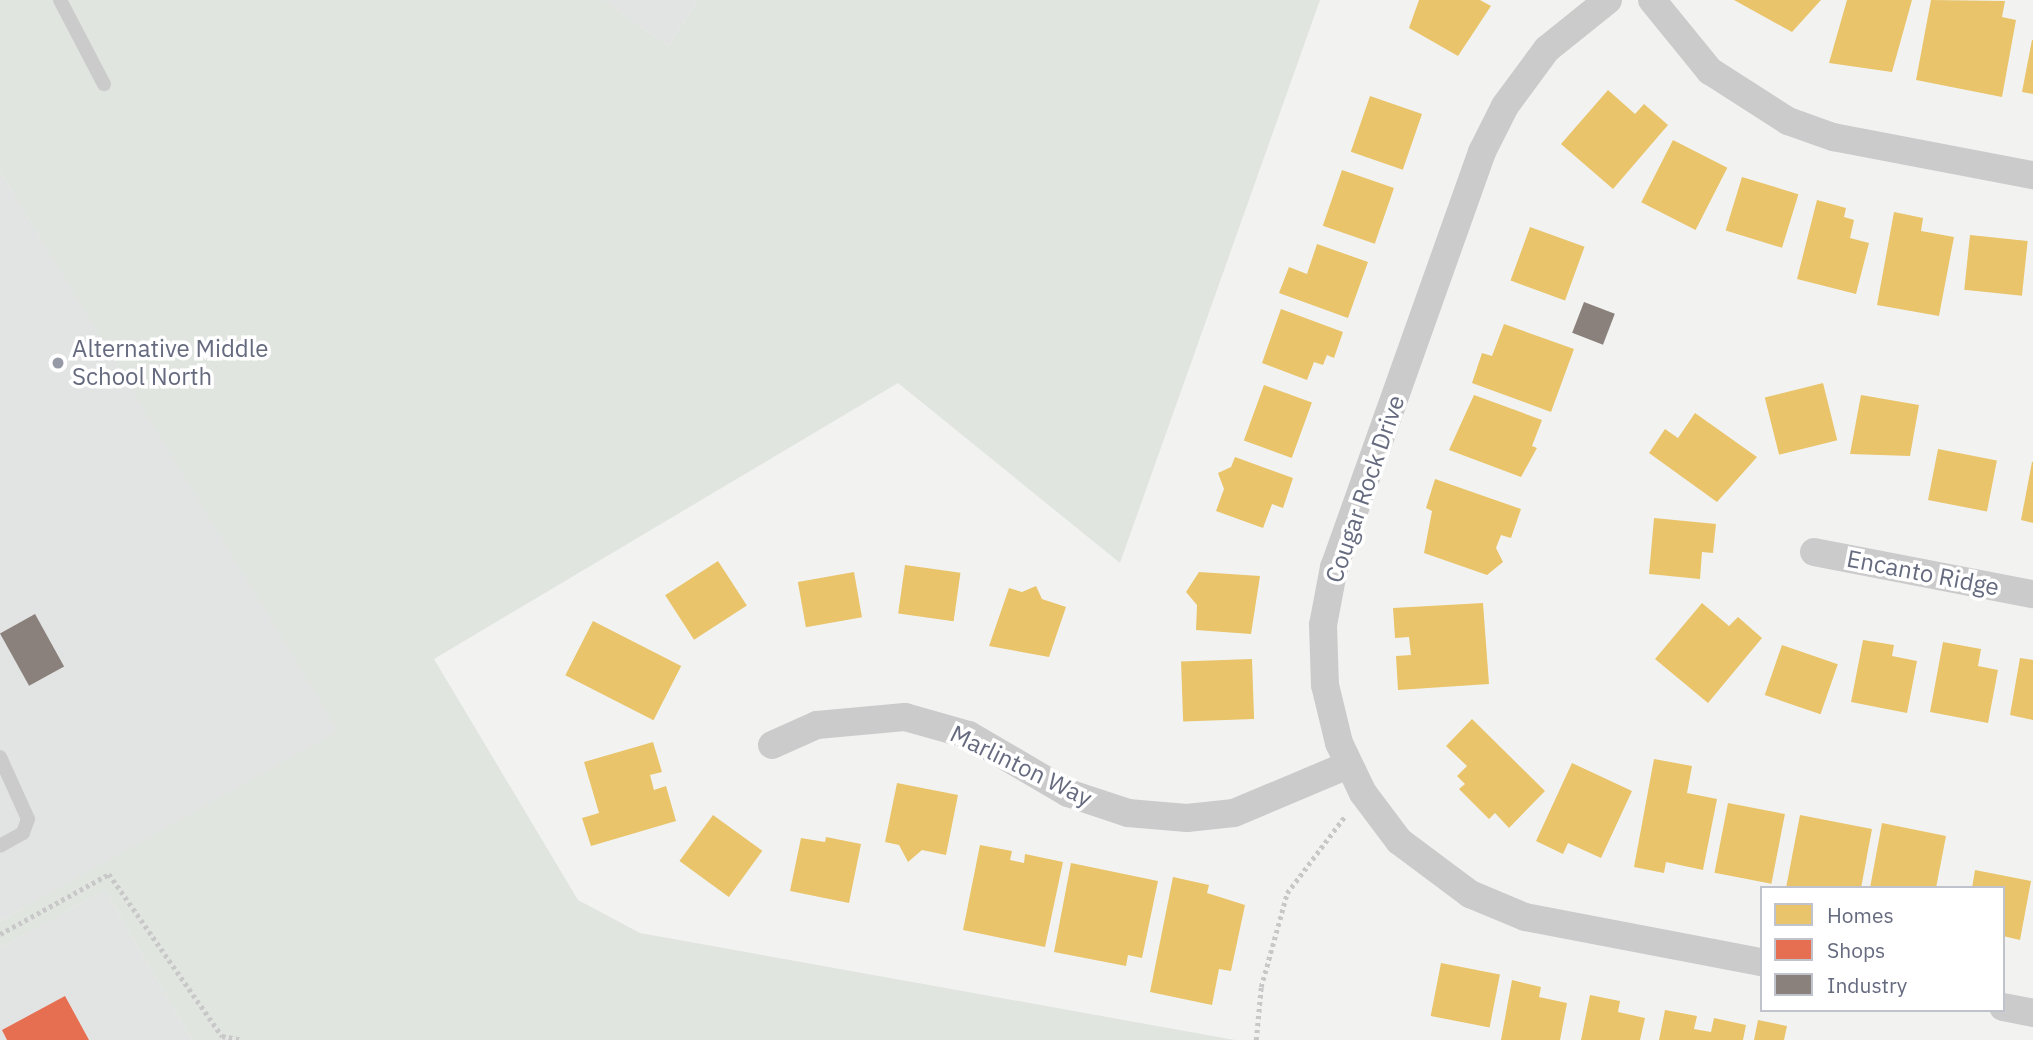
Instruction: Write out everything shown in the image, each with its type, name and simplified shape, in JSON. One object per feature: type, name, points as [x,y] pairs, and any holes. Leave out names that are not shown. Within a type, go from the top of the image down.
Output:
[{"type":"street","name":"Cougar Rock Drive","points":[[1608,0],[1547,49],[1505,106],[1482,152],[1334,567],[1323,625],[1325,685],[1348,765],[1363,793],[1407,848],[1470,894],[1525,917],[1760,962]]},
{"type":"street","points":[[1652,0],[1710,71],[1788,121],[1833,137],[2033,175]]},
{"type":"street","name":"Encanto Ridge","points":[[1814,552],[2033,594]]},
{"type":"street","name":"Marlinton Way","points":[[772,745],[817,725],[905,717],[969,735],[1068,793],[1128,813],[1187,818],[1234,813],[1348,765]]},
{"type":"street","points":[[2005,1007],[2033,1013]]},
{"type":"lane","points":[[60,0],[104,84]]},
{"type":"lane","points":[[0,757],[28,818],[23,834],[0,846]]},
{"type":"path","points":[[1256,1040],[1261,987],[1287,893],[1363,793]]},
{"type":"path","points":[[0,934],[109,874],[222,1038],[242,1040]]},
{"type":"shaded area","points":[[0,0],[603,0],[668,46],[698,0],[1320,0],[1120,563],[898,383],[434,659],[578,900],[640,933],[1235,1040],[192,1040],[105,890],[0,948],[0,921],[338,731],[0,171]]},
{"type":"shaded area","points":[[603,0],[698,0],[668,46]]},
{"type":"shaded area","name":"Alternative Middle School North","points":[[0,171],[339,731],[0,921]]},
{"type":"shaded area","points":[[105,890],[192,1040],[0,1040],[0,948]]},
{"type":"building: Homes","points":[[1419,0],[1480,0],[1491,6],[1458,56],[1409,28]]},
{"type":"building: Homes","points":[[1734,0],[1821,0],[1792,32]]},
{"type":"building: Homes","points":[[1847,0],[1912,0],[1892,72],[1829,63]]},
{"type":"building: Homes","points":[[1931,0],[2005,1],[2002,17],[2016,20],[2002,97],[1916,80]]},
{"type":"building: Homes","points":[[2033,40],[2033,94],[2022,92]]},
{"type":"building: Homes","points":[[1608,90],[1635,114],[1644,104],[1668,125],[1613,189],[1561,144]]},
{"type":"building: Homes","points":[[1370,96],[1422,114],[1403,170],[1351,152]]},
{"type":"building: Homes","points":[[1673,140],[1727,168],[1696,230],[1641,202]]},
{"type":"building: Homes","points":[[1342,170],[1394,188],[1375,244],[1323,226]]},
{"type":"building: Homes","points":[[1742,177],[1798,194],[1782,248],[1726,231]]},
{"type":"building: Homes","points":[[1817,200],[1846,208],[1844,217],[1854,220],[1850,238],[1869,243],[1856,294],[1797,279]]},
{"type":"building: Homes","points":[[1894,212],[1923,218],[1921,231],[1954,237],[1939,316],[1877,305]]},
{"type":"building: Homes","points":[[1530,227],[1585,247],[1565,300],[1511,281]]},
{"type":"building: Homes","points":[[1970,235],[2028,241],[2022,296],[1964,290]]},
{"type":"building: Homes","points":[[1317,244],[1368,262],[1348,318],[1279,293],[1289,267],[1307,274]]},
{"type":"building: Homes","points":[[1281,309],[1343,332],[1334,358],[1327,355],[1323,365],[1314,362],[1307,380],[1262,363]]},
{"type":"building: Homes","points":[[1504,324],[1574,349],[1551,412],[1472,383],[1482,353],[1492,356]]},
{"type":"building: Homes","points":[[1823,383],[1837,440],[1779,455],[1765,398]]},
{"type":"building: Homes","points":[[1264,385],[1312,402],[1292,458],[1244,440]]},
{"type":"building: Homes","points":[[1474,395],[1542,420],[1532,446],[1537,448],[1521,477],[1449,450]]},
{"type":"building: Homes","points":[[1861,395],[1919,405],[1910,456],[1850,454]]},
{"type":"building: Homes","points":[[1695,413],[1757,457],[1717,502],[1649,453],[1665,429],[1678,438]]},
{"type":"building: Homes","points":[[1938,449],[1997,460],[1987,511],[1928,500]]},
{"type":"building: Homes","points":[[1235,457],[1293,478],[1283,508],[1272,504],[1263,528],[1216,511],[1224,489],[1218,473],[1231,467]]},
{"type":"building: Homes","points":[[2033,462],[2033,523],[2021,520]]},
{"type":"building: Homes","points":[[1435,479],[1521,509],[1511,538],[1501,535],[1496,548],[1503,562],[1487,575],[1424,553],[1432,511],[1426,508]]},
{"type":"building: Homes","points":[[1654,518],[1716,524],[1713,553],[1702,552],[1700,579],[1649,574]]},
{"type":"building: Homes","points":[[718,561],[747,605],[694,640],[665,595]]},
{"type":"building: Homes","points":[[905,565],[960,573],[954,621],[898,614]]},
{"type":"building: Homes","points":[[854,572],[862,617],[806,627],[798,582]]},
{"type":"building: Homes","points":[[1199,572],[1260,576],[1251,634],[1196,630],[1197,605],[1186,592]]},
{"type":"building: Homes","points":[[1036,586],[1042,599],[1066,607],[1049,657],[989,646],[1009,588],[1022,592]]},
{"type":"building: Homes","points":[[1483,603],[1489,684],[1398,690],[1396,656],[1411,655],[1409,637],[1395,638],[1393,608]]},
{"type":"building: Homes","points":[[1702,603],[1729,626],[1738,617],[1762,638],[1708,703],[1655,659]]},
{"type":"building: Homes","points":[[593,621],[681,666],[654,720],[565,675]]},
{"type":"building: Homes","points":[[1863,640],[1894,645],[1892,656],[1917,661],[1907,713],[1851,702]]},
{"type":"building: Homes","points":[[1943,642],[1981,649],[1978,666],[1998,670],[1988,723],[1930,712]]},
{"type":"building: Homes","points":[[1782,645],[1838,664],[1821,714],[1765,695]]},
{"type":"building: Homes","points":[[2020,658],[2033,660],[2033,720],[2010,715]]},
{"type":"building: Homes","points":[[1252,659],[1254,719],[1183,721],[1181,661]]},
{"type":"building: Homes","points":[[1472,719],[1545,791],[1509,828],[1495,813],[1489,819],[1459,789],[1465,784],[1457,776],[1467,766],[1446,746]]},
{"type":"building: Homes","points":[[653,742],[662,772],[650,775],[654,790],[666,786],[676,821],[591,846],[582,818],[599,813],[584,762]]},
{"type":"building: Homes","points":[[1654,759],[1692,766],[1687,793],[1717,799],[1703,870],[1666,862],[1664,873],[1634,867]]},
{"type":"building: Homes","points":[[1572,763],[1632,791],[1601,858],[1568,843],[1563,854],[1536,841]]},
{"type":"building: Homes","points":[[897,783],[958,795],[946,855],[922,850],[908,862],[899,845],[885,842]]},
{"type":"building: Homes","points":[[1728,803],[1785,814],[1771,884],[1714,873]]},
{"type":"building: Homes","points":[[713,815],[762,851],[729,897],[679,861]]},
{"type":"building: Homes","points":[[1800,815],[1872,829],[1861,886],[1786,886]]},
{"type":"building: Homes","points":[[1882,823],[1946,836],[1936,886],[1870,886]]},
{"type":"building: Homes","points":[[826,837],[861,844],[849,903],[790,891],[801,838],[825,842]]},
{"type":"building: Homes","points":[[980,845],[1012,851],[1010,860],[1024,863],[1025,854],[1063,862],[1045,947],[963,930]]},
{"type":"building: Homes","points":[[1071,863],[1158,881],[1142,958],[1128,955],[1126,966],[1054,952]]},
{"type":"building: Homes","points":[[1975,870],[2031,881],[2020,940],[2005,936],[2005,886],[1972,886]]},
{"type":"building: Homes","points":[[1173,877],[1209,885],[1207,893],[1245,905],[1231,971],[1219,969],[1212,1005],[1150,992]]},
{"type":"building: Homes","points":[[1441,963],[1500,974],[1490,1027],[1431,1016]]},
{"type":"building: Homes","points":[[1512,980],[1541,987],[1539,997],[1567,1003],[1560,1040],[1501,1040]]},
{"type":"building: Homes","points":[[1590,995],[1620,1001],[1618,1012],[1645,1018],[1640,1040],[1581,1040]]},
{"type":"building: Homes","points":[[1665,1010],[1697,1016],[1694,1029],[1711,1032],[1714,1018],[1746,1025],[1743,1040],[1659,1040]]},
{"type":"building: Homes","points":[[1758,1020],[1787,1026],[1784,1040],[1754,1040]]},
{"type":"building: Shops","points":[[65,996],[89,1040],[7,1040],[2,1030]]},
{"type":"building: Industry","points":[[1584,302],[1615,314],[1603,345],[1572,333]]},
{"type":"building: Industry","points":[[35,614],[64,666],[29,686],[0,633]]},
{"type":"place","name":"Alternative Middle School North","points":[[58,363]]}]
